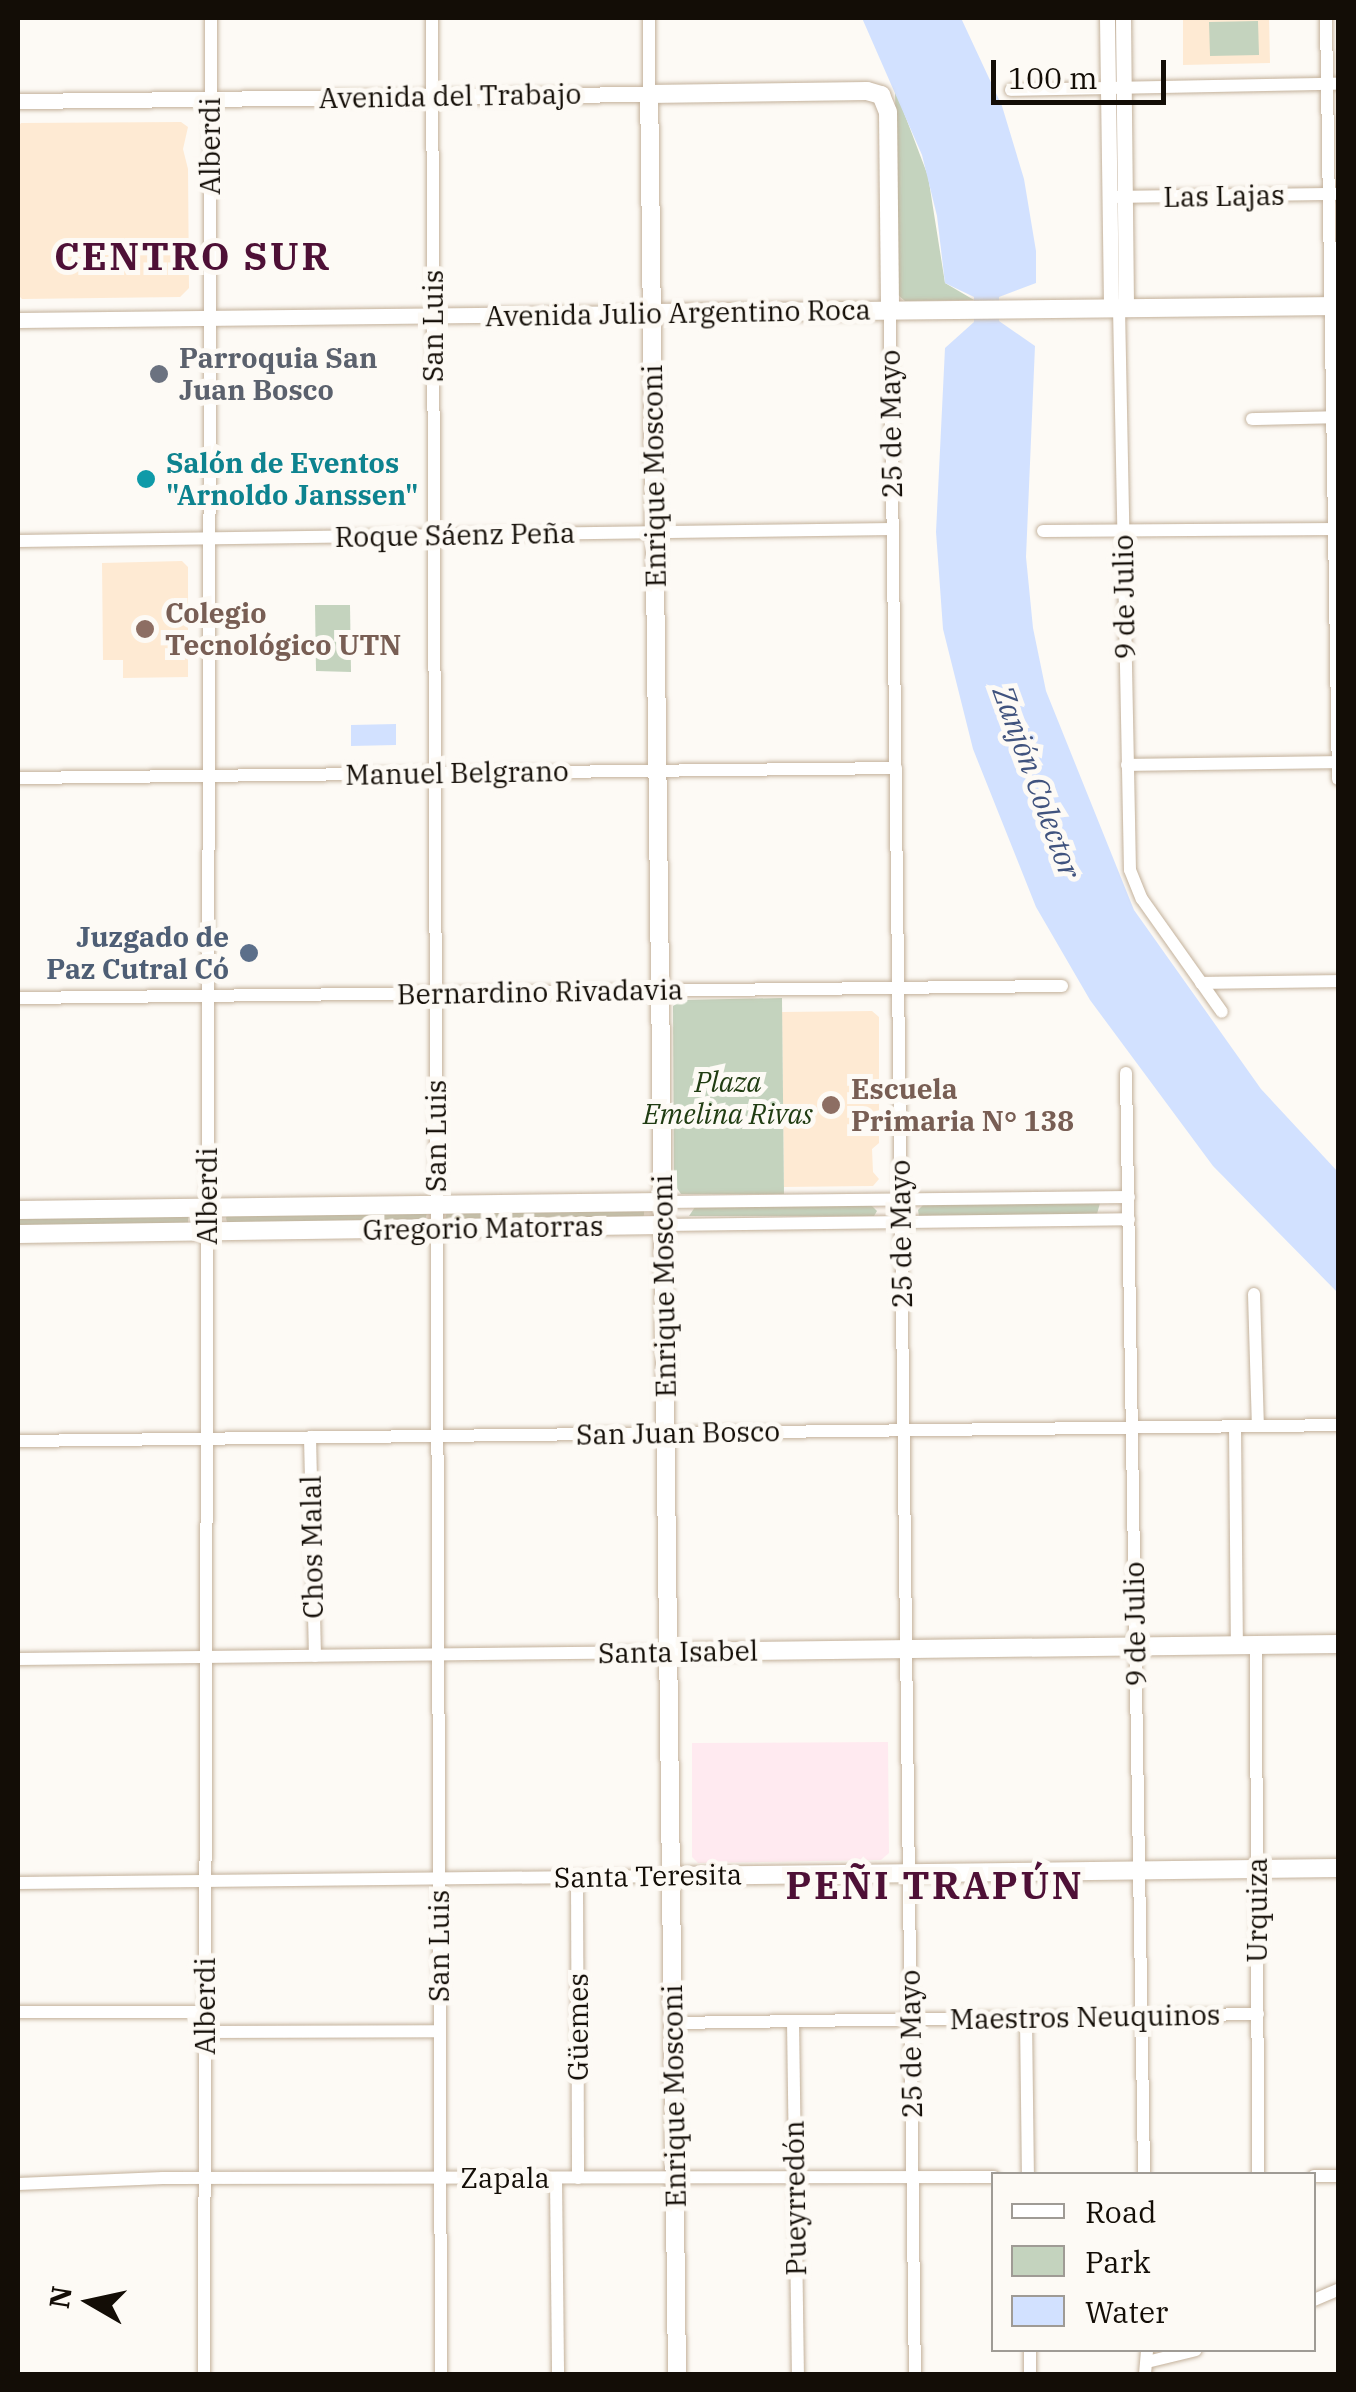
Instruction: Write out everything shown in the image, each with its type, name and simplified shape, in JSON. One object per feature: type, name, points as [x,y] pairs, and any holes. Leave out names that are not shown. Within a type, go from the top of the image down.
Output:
[{"type":"main road","name":"Avenida del Trabajo","points":[[650,94],[867,91],[882,96]]},
{"type":"main road","name":"Enrique Mosconi","points":[[650,94],[678,2374]]},
{"type":"main road","name":"25 de Mayo","points":[[882,96],[888,112],[890,310]]},
{"type":"main road","name":"Avenida Julio Argentino Roca","points":[[652,313],[1334,306]]},
{"type":"main road","name":"Gregorio Matorras","points":[[18,1210],[663,1202]]},
{"type":"main road","name":"Gregorio Matorras","points":[[18,1234],[664,1226]]},
{"type":"main road","name":"Santa Isabel","points":[[668,1652],[1338,1644]]},
{"type":"main road","name":"Santa Teresita","points":[[671,1876],[1338,1868]]},
{"type":"street","name":"Alberdi","points":[[204,2374],[210,18]]},
{"type":"street","name":"San Luis","points":[[432,18],[441,2374]]},
{"type":"street","name":"Enrique Mosconi","points":[[648,18],[650,94]]},
{"type":"street","name":"9 de Julio","points":[[1107,18],[1116,88]]},
{"type":"street","name":"9 de Julio","points":[[1123,18],[1116,88],[1129,862],[1134,885],[1201,983]]},
{"type":"street","points":[[1326,18],[1333,84],[1338,779]]},
{"type":"street","points":[[1011,90],[1333,84]]},
{"type":"street","name":"Avenida del Trabajo","points":[[18,101],[650,94]]},
{"type":"street","name":"Las Lajas","points":[[1117,197],[1334,194]]},
{"type":"street","name":"25 de Mayo","points":[[890,310],[915,2374]]},
{"type":"street","name":"Avenida Julio Argentino Roca","points":[[18,320],[652,313]]},
{"type":"street","points":[[1252,418],[1335,418]]},
{"type":"street","points":[[1043,531],[1336,529]]},
{"type":"street","name":"Roque Sáenz Peña","points":[[18,541],[892,530]]},
{"type":"street","points":[[1127,765],[1338,762]]},
{"type":"street","name":"Manuel Belgrano","points":[[18,778],[896,768]]},
{"type":"street","points":[[1201,983],[1338,980]]},
{"type":"street","points":[[1201,983],[1222,1012]]},
{"type":"street","name":"Bernardino Rivadavia","points":[[18,998],[1062,986]]},
{"type":"street","name":"9 de Julio","points":[[1126,1072],[1144,2172]]},
{"type":"street","name":"Gregorio Matorras","points":[[663,1202],[1128,1196]]},
{"type":"street","name":"Gregorio Matorras","points":[[664,1226],[1129,1220]]},
{"type":"street","points":[[1254,1294],[1258,1426]]},
{"type":"street","name":"San Juan Bosco","points":[[18,1441],[1338,1425]]},
{"type":"street","name":"Urquiza","points":[[1235,1426],[1257,1869],[1258,2172]]},
{"type":"street","name":"Chos Malal","points":[[310,1437],[315,1656]]},
{"type":"street","name":"Santa Isabel","points":[[18,1660],[668,1652]]},
{"type":"street","name":"Santa Teresita","points":[[18,1883],[671,1876]]},
{"type":"street","name":"Güemes","points":[[577,1877],[578,2178]]},
{"type":"street","points":[[18,2012],[205,2012]]},
{"type":"street","name":"Maestros Neuquinos","points":[[673,2023],[1258,2014]]},
{"type":"street","points":[[1026,2018],[1028,2172]]},
{"type":"street","name":"Pueyrredón","points":[[793,2022],[798,2374]]},
{"type":"street","points":[[205,2032],[440,2031]]},
{"type":"street","name":"Zapala","points":[[18,2184],[204,2178],[991,2177]]},
{"type":"street","points":[[556,2178],[558,2374]]},
{"type":"street","points":[[1146,2362],[1188,2352]]},
{"type":"shaded area","points":[[1183,18],[1269,18],[1270,63],[1183,65]]},
{"type":"shaded area","points":[[181,122],[188,127],[183,149],[188,169],[189,288],[180,297],[22,299],[18,295],[21,123]]},
{"type":"shaded area","name":"Colegio Tecnológico UTN","points":[[182,561],[188,567],[188,677],[123,678],[123,660],[103,660],[102,563]]},
{"type":"shaded area","name":"Escuela Primaria N° 138","points":[[872,1011],[879,1017],[879,1143],[872,1149],[873,1172],[879,1179],[873,1186],[784,1187],[782,1012]]},
{"type":"shaded area","points":[[888,1742],[889,1853],[881,1860],[698,1863],[692,1857],[692,1743]]},
{"type":"green space","points":[[1258,21],[1259,55],[1210,56],[1209,22]]},
{"type":"green space","points":[[895,89],[928,176],[945,283],[974,300],[905,301],[898,295]]},
{"type":"green space","points":[[315,605],[350,605],[351,672],[316,671]]},
{"type":"green space","name":"Plaza Emelina Rivas","points":[[782,998],[784,1194],[681,1194],[674,1184],[673,1006],[683,1000]]},
{"type":"green space","points":[[1100,1203],[1097,1214],[919,1216],[918,1210],[923,1205]]},
{"type":"green space","points":[[871,1205],[877,1211],[874,1216],[689,1216],[695,1207]]},
{"type":"green space","points":[[447,1211],[644,1211],[644,1215],[642,1219],[445,1220]]},
{"type":"green space","points":[[427,1213],[425,1221],[227,1222],[226,1218],[227,1215]]},
{"type":"green space","points":[[188,1215],[188,1223],[20,1226],[18,1222],[19,1217]]},
{"type":"water","name":"Zanjón Colector","points":[[862,18],[961,18],[1002,106],[1024,179],[1036,251],[1036,283],[999,297],[999,321],[1035,346],[1026,557],[1033,628],[1046,691],[1134,910],[1261,1089],[1338,1172],[1338,1293],[1213,1166],[1090,1000],[1036,907],[973,749],[943,629],[936,532],[945,348],[974,322],[974,297],[945,283],[937,216],[922,155]]},
{"type":"water","points":[[396,724],[396,745],[351,746],[351,725]]},
{"type":"place","name":"Parroquia San Juan Bosco","points":[[159,374]]},
{"type":"place","name":"Salón de Eventos \"Arnoldo Janssen\"","points":[[146,479]]},
{"type":"place","name":"Colegio Tecnológico UTN","points":[[145,629]]},
{"type":"place","name":"Juzgado de Paz Cutral Có","points":[[249,953]]},
{"type":"place","name":"Escuela Primaria N° 138","points":[[831,1105]]},
{"type":"district","name":"CENTRO SUR","points":[[193,256]]},
{"type":"district","name":"PEÑI TRAPÚN","points":[[935,1885]]}]
